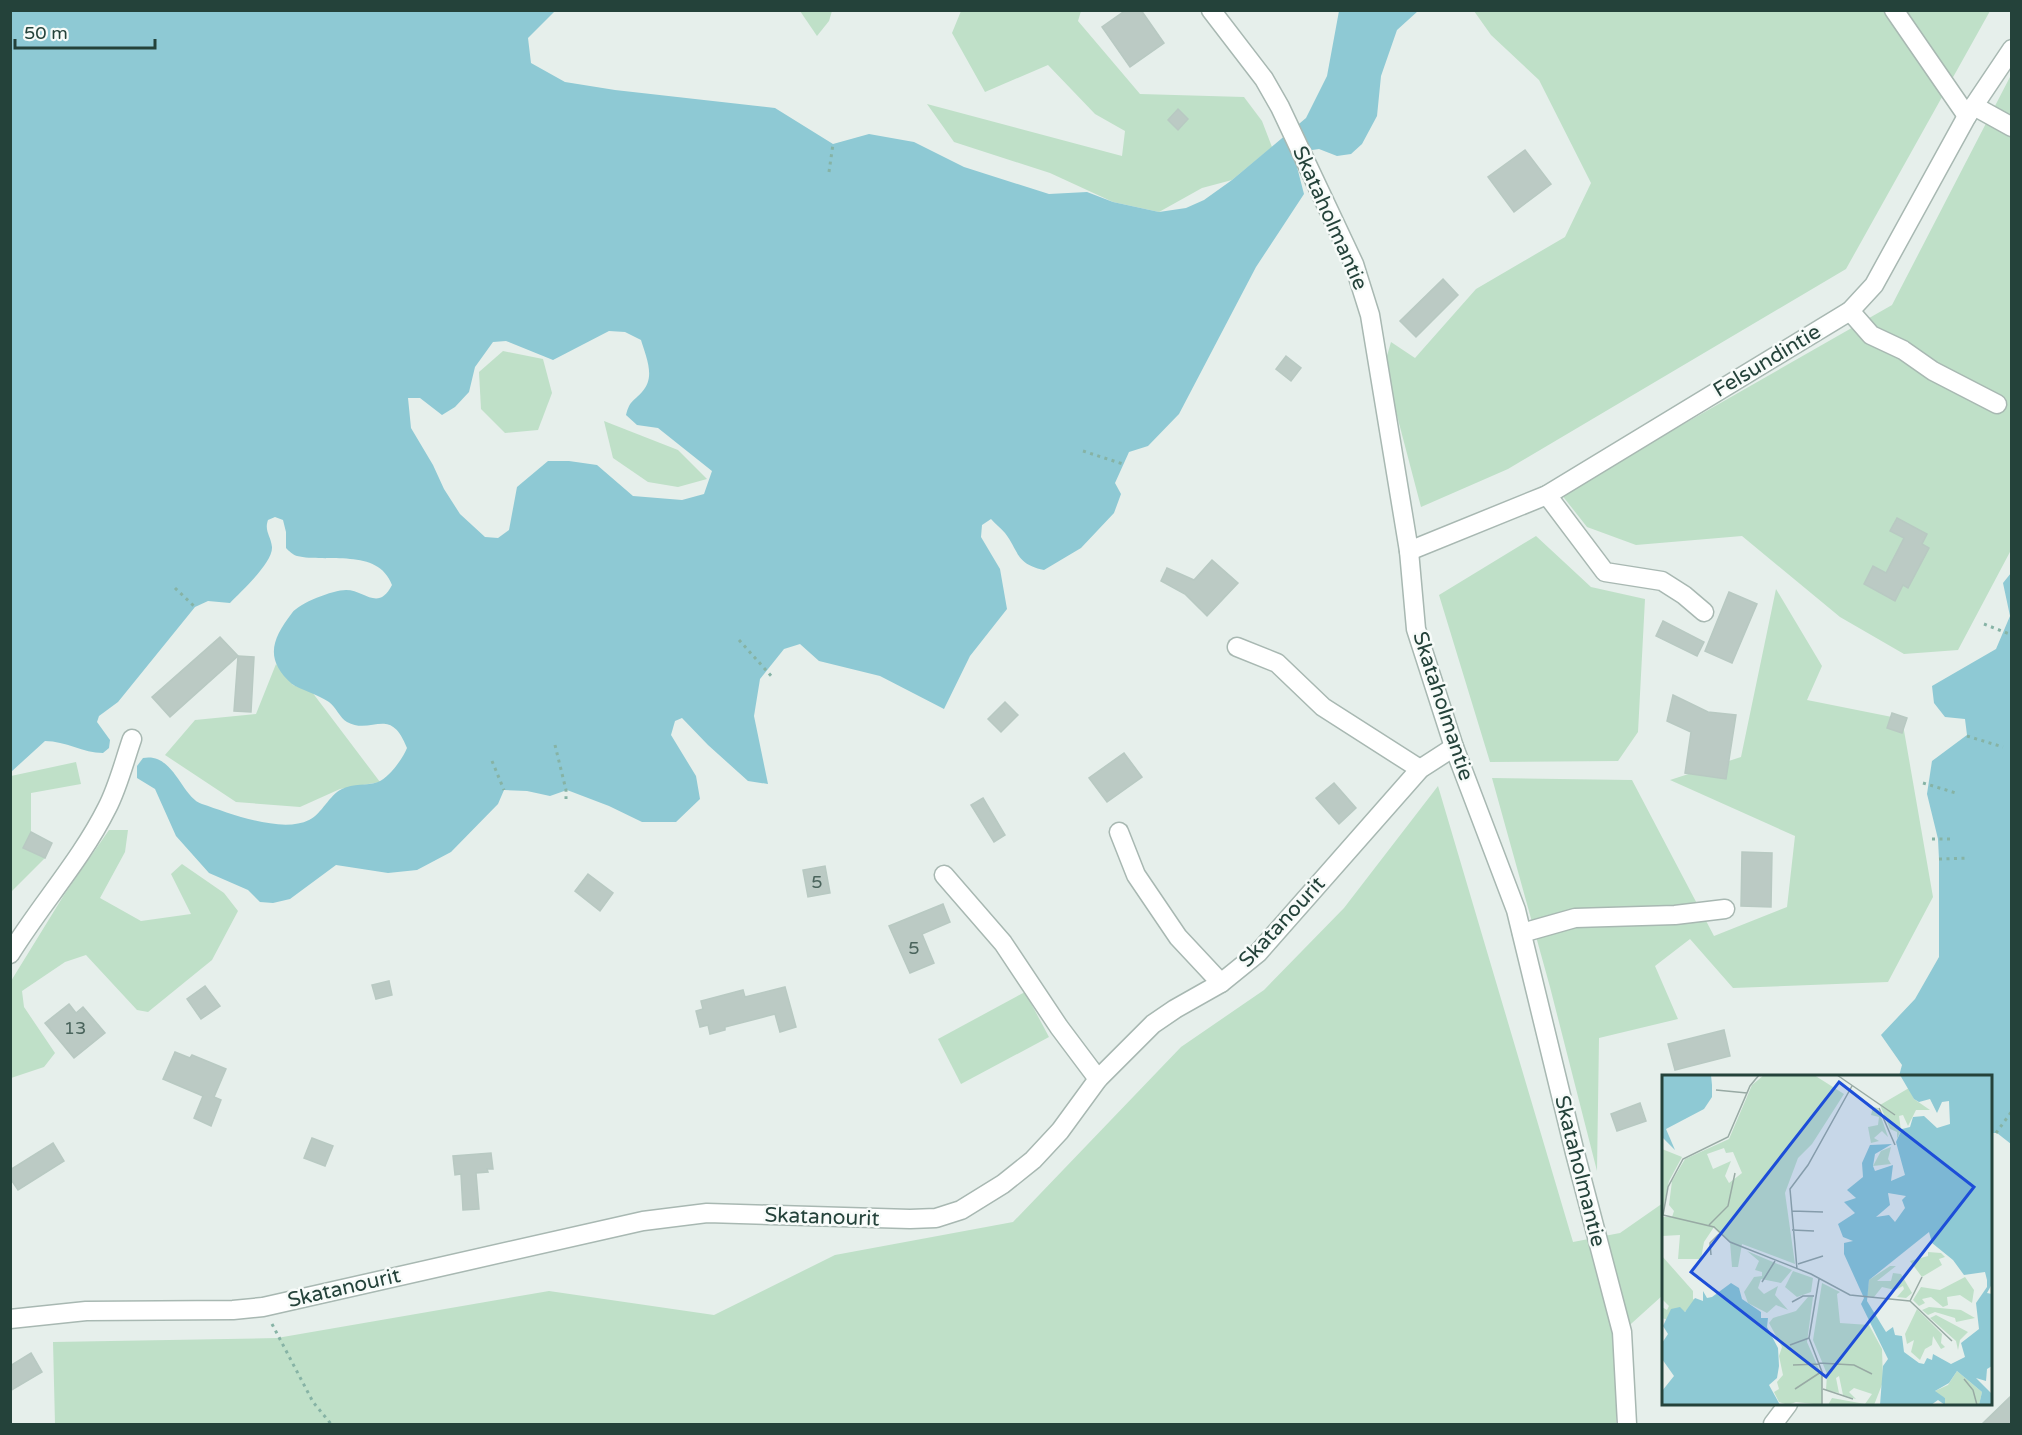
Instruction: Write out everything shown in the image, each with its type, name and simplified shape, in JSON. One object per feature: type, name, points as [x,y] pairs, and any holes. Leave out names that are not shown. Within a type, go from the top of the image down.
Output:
[{"type":"street","name":"Skataholmantie","points":[[1211,10],[1264,79],[1280,107],[1354,264],[1370,315],[1409,550],[1416,629],[1454,747],[1516,910],[1575,1153],[1622,1332],[1627,1425]]},
{"type":"street","points":[[1894,10],[1970,111],[2012,128]]},
{"type":"street","name":"Felsundintie","points":[[1409,550],[1547,495],[1850,311],[1874,285],[1970,111],[2011,49]]},
{"type":"street","points":[[1850,311],[1871,335],[1903,350],[1933,371],[1997,404]]},
{"type":"street","points":[[1547,495],[1605,572],[1662,581],[1684,595],[1704,612]]},
{"type":"street","points":[[1237,646],[1277,663],[1323,707],[1420,769]]},
{"type":"street","points":[[10,954],[109,806],[132,739]]},
{"type":"street","name":"Skatanourit","points":[[10,1319],[87,1311],[233,1310],[263,1307],[643,1221],[707,1213],[910,1220],[936,1218],[961,1210],[1003,1184],[1033,1160],[1060,1131],[1098,1079],[1153,1024],[1221,983],[1258,953],[1420,769],[1454,747]]},
{"type":"street","points":[[1119,832],[1137,875],[1178,937],[1221,983]]},
{"type":"street","points":[[944,875],[1003,943],[1059,1027],[1098,1079]]},
{"type":"street","points":[[1521,933],[1575,918],[1675,915],[1725,909]]},
{"type":"street","points":[[1773,1425],[1787,1405]]},
{"type":"path","points":[[829,172],[833,144]]},
{"type":"path","points":[[1083,451],[1123,464]]},
{"type":"path","points":[[175,588],[195,608]]},
{"type":"path","points":[[1984,624],[2012,635]]},
{"type":"path","points":[[740,640],[773,678]]},
{"type":"path","points":[[1967,736],[2003,747]]},
{"type":"path","points":[[555,746],[566,790],[566,799]]},
{"type":"path","points":[[492,761],[504,790]]},
{"type":"path","points":[[1923,783],[1956,793]]},
{"type":"path","points":[[1932,839],[1952,838]]},
{"type":"path","points":[[1939,859],[1969,858]]},
{"type":"path","points":[[1996,1133],[2012,1111]]},
{"type":"path","points":[[263,1307],[313,1402],[331,1425]]},
{"type":"green space","points":[[800,11],[832,11],[829,21],[817,36]]},
{"type":"green space","points":[[961,11],[1081,11],[1078,21],[1140,94],[1244,97],[1262,121],[1272,147],[1232,180],[1202,188],[1159,212],[1113,202],[1050,173],[954,142],[927,104],[1122,156],[1125,131],[1095,114],[1048,65],[985,92],[952,33]]},
{"type":"green space","points":[[1474,11],[1990,11],[1846,269],[1508,469],[1421,507],[1384,366],[1391,342],[1415,358],[1476,289],[1565,237],[1591,183],[1539,80],[1491,35]]},
{"type":"green space","points":[[2011,75],[2011,550],[1958,650],[1904,654],[1840,617],[1742,536],[1636,545],[1587,527],[1561,494],[1892,305]]},
{"type":"green space","points":[[503,351],[543,359],[552,393],[538,430],[505,433],[481,409],[479,372]]},
{"type":"green space","points":[[604,421],[678,450],[707,479],[678,487],[648,482],[613,458]]},
{"type":"green space","points":[[1536,536],[1591,587],[1645,599],[1638,732],[1618,761],[1490,762],[1439,595]]},
{"type":"green space","points":[[1776,589],[1822,666],[1807,700],[1902,719],[1933,897],[1888,982],[1733,988],[1690,939],[1655,966],[1678,1019],[1599,1038],[1597,1171],[1550,987],[1492,778],[1632,780],[1714,936],[1787,907],[1795,836],[1670,780],[1741,757]]},
{"type":"green space","points":[[276,664],[293,685],[312,692],[380,782],[340,789],[300,807],[236,802],[165,755],[195,720],[256,714]]},
{"type":"green space","points":[[76,762],[81,784],[31,793],[31,832],[23,848],[45,858],[11,892],[11,776]]},
{"type":"green space","points":[[1438,786],[1573,1242],[1620,1233],[1662,1204],[1662,1296],[1622,1332],[1616,1424],[55,1424],[53,1342],[277,1338],[549,1291],[714,1315],[835,1255],[1013,1222],[1181,1047],[1264,990],[1344,908]]},
{"type":"green space","points":[[109,830],[128,830],[125,852],[100,898],[141,921],[191,914],[171,874],[182,864],[224,893],[238,911],[212,960],[148,1012],[137,1010],[86,955],[65,962],[22,991],[24,1007],[55,1053],[44,1067],[11,1078],[11,981],[64,895]]},
{"type":"green space","points":[[1025,992],[1049,1037],[961,1084],[938,1039]]},
{"type":"water","points":[[10,11],[555,11],[528,38],[531,63],[565,82],[775,108],[833,144],[869,134],[914,142],[964,167],[1049,194],[1087,192],[1113,202],[1159,212],[1186,208],[1204,200],[1232,180],[1306,118],[1327,76],[1339,11],[1418,11],[1397,30],[1381,76],[1377,116],[1362,144],[1351,154],[1337,156],[1319,149],[1305,151],[1297,167],[1304,194],[1256,267],[1179,414],[1148,446],[1129,452],[1115,483],[1121,494],[1114,513],[1081,548],[1044,570],[1023,560],[1005,533],[991,519],[982,525],[981,537],[1000,569],[1007,609],[970,656],[944,709],[880,676],[819,661],[800,644],[784,649],[760,679],[754,716],[768,784],[748,781],[682,718],[675,721],[671,735],[696,776],[700,799],[676,822],[642,822],[567,790],[550,796],[527,791],[504,790],[498,804],[451,852],[417,870],[388,873],[336,865],[290,899],[273,903],[260,902],[248,890],[209,873],[176,836],[155,789],[137,778],[137,766],[143,758],[154,758],[170,768],[188,793],[202,804],[255,821],[284,825],[297,824],[314,817],[342,789],[382,780],[395,767],[407,748],[394,727],[387,724],[365,726],[347,722],[329,702],[292,684],[277,666],[274,657],[276,640],[285,622],[296,609],[317,598],[346,590],[371,598],[382,597],[392,585],[385,573],[375,565],[363,561],[294,555],[286,548],[283,520],[275,517],[268,520],[267,524],[272,547],[271,554],[256,576],[230,603],[208,601],[195,607],[118,702],[99,716],[97,722],[110,740],[109,748],[103,753],[45,741],[11,772]],"holes":[[[609,331],[625,332],[641,340],[649,373],[646,386],[630,404],[626,415],[637,425],[658,428],[712,471],[704,494],[682,500],[633,496],[597,465],[548,461],[517,487],[509,530],[498,538],[485,537],[460,514],[444,489],[411,428],[408,398],[420,398],[442,415],[455,407],[469,392],[475,367],[493,342],[506,341],[553,360]]]},
{"type":"water","points":[[2011,573],[2011,1144],[1997,1133],[1992,1133],[1992,1075],[1899,1075],[1902,1065],[1881,1035],[1915,999],[1939,957],[1938,839],[1927,794],[1932,761],[1967,735],[1965,719],[1945,717],[1934,703],[1932,686],[1996,649],[2010,616],[2003,583]]},
{"type":"building","points":[[1126,10],[1141,10],[1164,43],[1130,67],[1102,27]]},
{"type":"building","points":[[1178,109],[1188,119],[1178,130],[1168,120]]},
{"type":"building","points":[[1525,150],[1551,184],[1514,212],[1488,177]]},
{"type":"building","points":[[1443,279],[1458,295],[1416,337],[1400,321]]},
{"type":"building","points":[[1286,356],[1301,368],[1291,381],[1276,369]]},
{"type":"building","points":[[1897,518],[1927,534],[1922,544],[1929,548],[1908,588],[1903,585],[1895,601],[1864,584],[1873,566],[1886,573],[1904,538],[1890,531]]},
{"type":"building","points":[[1212,560],[1238,583],[1207,616],[1185,594],[1161,581],[1167,568],[1194,580]]},
{"type":"building","points":[[1729,592],[1757,604],[1732,663],[1705,651]]},
{"type":"building","points":[[1663,621],[1704,642],[1697,656],[1656,636]]},
{"type":"building","points":[[220,637],[238,656],[170,717],[152,697]]},
{"type":"building","points":[[238,656],[254,657],[251,712],[234,711]]},
{"type":"building","points":[[1673,695],[1708,712],[1736,715],[1726,779],[1685,773],[1691,732],[1667,721]]},
{"type":"building","points":[[1005,702],[1018,715],[1001,732],[988,719]]},
{"type":"building","points":[[1892,713],[1907,718],[1902,733],[1887,728]]},
{"type":"building","points":[[1124,753],[1142,777],[1107,802],[1089,778]]},
{"type":"building","points":[[1334,783],[1356,808],[1339,824],[1316,798]]},
{"type":"building","points":[[983,798],[1005,835],[994,842],[971,805]]},
{"type":"building","points":[[31,832],[52,843],[45,858],[23,848]]},
{"type":"building","points":[[1742,852],[1772,853],[1771,907],[1741,906]]},
{"type":"building","points":[[825,866],[830,893],[808,897],[803,870]]},
{"type":"building","points":[[588,874],[613,893],[600,911],[575,891]]},
{"type":"building","points":[[943,904],[950,922],[922,934],[934,963],[910,973],[889,926]]},
{"type":"building","points":[[389,981],[392,995],[376,999],[372,985]]},
{"type":"building","points":[[205,986],[220,1006],[201,1019],[187,999]]},
{"type":"building","points":[[785,987],[796,1027],[780,1032],[775,1014],[725,1027],[725,1030],[710,1034],[708,1025],[700,1027],[696,1011],[703,1009],[701,1001],[743,990],[745,997]]},
{"type":"building","points":[[69,1004],[76,1013],[83,1007],[105,1033],[74,1058],[45,1023]]},
{"type":"building","points":[[1724,1030],[1730,1056],[1675,1070],[1668,1044]]},
{"type":"building","points":[[175,1052],[190,1058],[192,1055],[226,1069],[214,1097],[221,1100],[211,1126],[194,1118],[203,1096],[163,1079]]},
{"type":"building","points":[[1640,1103],[1646,1121],[1617,1131],[1611,1114]]},
{"type":"building","points":[[312,1138],[333,1146],[325,1166],[304,1158]]},
{"type":"building","points":[[53,1143],[64,1161],[18,1190],[10,1178],[10,1170]]},
{"type":"building","points":[[491,1153],[493,1169],[476,1173],[479,1209],[463,1210],[461,1174],[455,1175],[453,1156]]},
{"type":"building","points":[[31,1353],[42,1372],[10,1391],[10,1366]]},
{"type":"building","points":[[2012,1395],[2012,1425],[1981,1425]]}]
